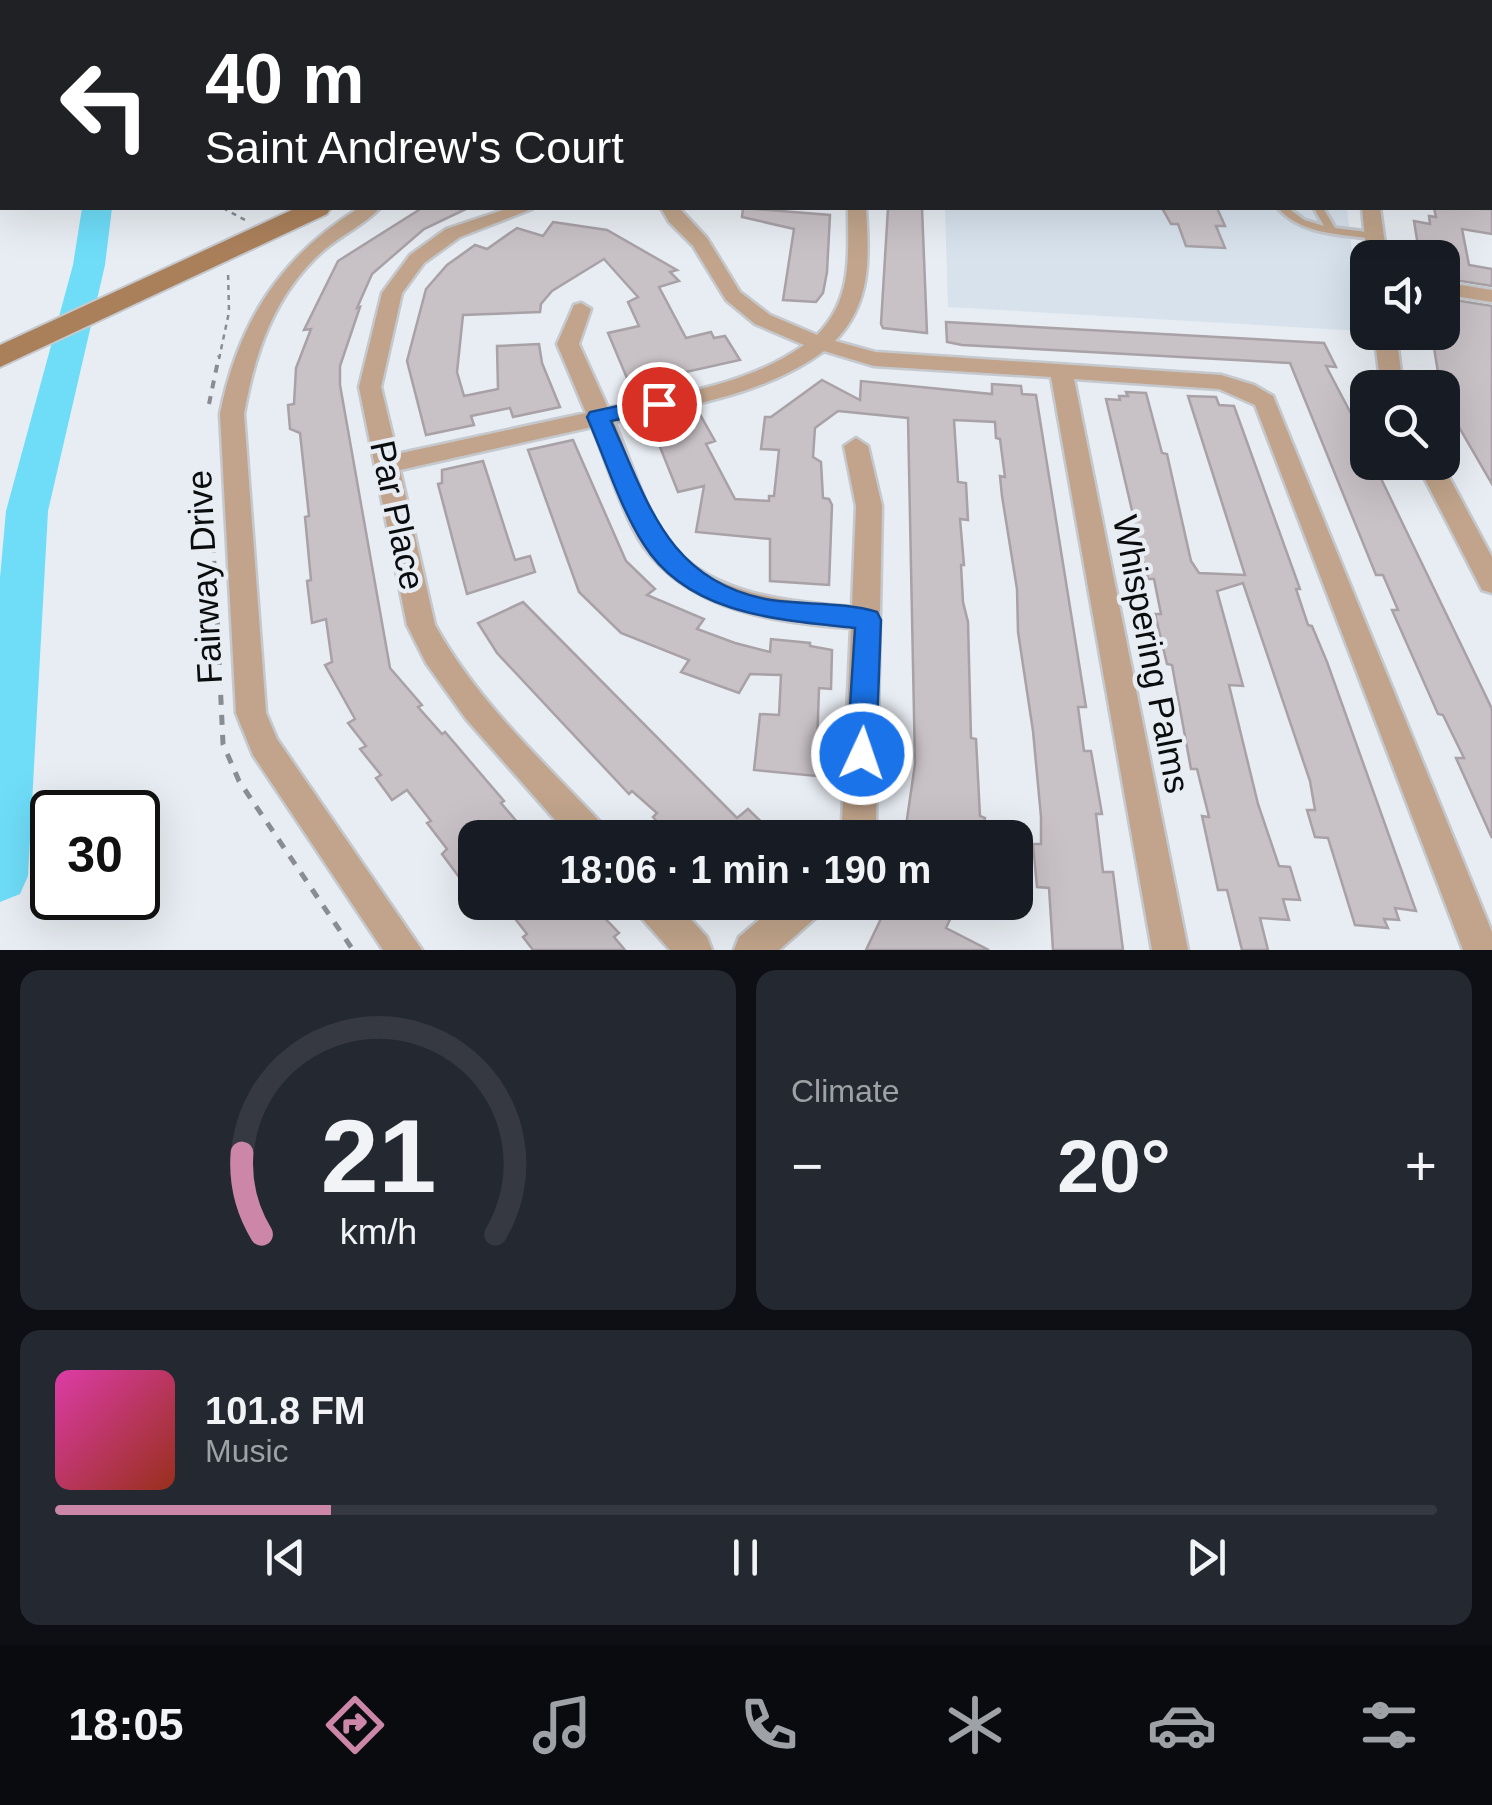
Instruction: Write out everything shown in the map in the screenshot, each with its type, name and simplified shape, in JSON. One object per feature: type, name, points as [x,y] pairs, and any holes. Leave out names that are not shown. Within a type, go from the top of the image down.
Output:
[{"type":"main road","points":[[0,356],[201,256],[276,210]]},
{"type":"main road","points":[[0,338],[312,210]]},
{"type":"street","name":"Fairway Drive","points":[[367,210],[338,226],[279,283],[237,378],[232,414],[251,713],[264,746],[404,950]]},
{"type":"street","name":"Par Place","points":[[523,210],[454,233],[417,259],[392,293],[370,386],[421,625],[456,684],[577,820]]},
{"type":"street","points":[[670,210],[700,242],[734,297],[774,326],[820,342],[874,359],[1222,382],[1265,402],[1481,950]]},
{"type":"street","points":[[389,464],[756,380],[793,362],[820,342],[848,312],[856,288],[857,210]]},
{"type":"street","points":[[1371,210],[1375,240]]},
{"type":"street","points":[[1460,291],[1492,296]]},
{"type":"street","points":[[580,308],[568,344],[653,540],[688,577],[715,592],[768,609],[868,620]]},
{"type":"street","name":"Whispering Palms","points":[[1062,372],[1170,950]]},
{"type":"street","points":[[856,446],[870,506],[859,820]]},
{"type":"street","points":[[1438,480],[1492,583]]},
{"type":"street","points":[[668,920],[694,950]]},
{"type":"street","points":[[752,950],[786,920]]},
{"type":"lane","points":[[1285,210],[1297,220],[1374,236]]},
{"type":"lane","points":[[1320,210],[1330,228]]},
{"type":"path","points":[[227,210],[251,223]]},
{"type":"shaded area","points":[[945,210],[1347,210],[1350,330],[948,307]]},
{"type":"building","points":[[419,210],[464,210],[424,229],[372,274],[340,366],[340,385],[390,668],[422,705],[418,707],[442,734],[445,732],[504,801],[501,803],[515,820],[458,820],[458,876],[442,854],[447,849],[427,823],[431,821],[407,790],[392,800],[376,778],[381,775],[360,749],[366,746],[348,723],[355,719],[325,665],[332,662],[326,619],[312,623],[305,517],[309,516],[300,433],[290,429],[288,405],[294,404],[296,368],[311,329],[304,330],[338,261]]},
{"type":"building","points":[[743,210],[830,215],[827,272],[823,293],[816,302],[783,300],[794,229],[742,217]]},
{"type":"building","points":[[888,210],[922,210],[927,333],[883,328]]},
{"type":"building","points":[[1163,210],[1218,210],[1225,226],[1216,226],[1225,248],[1186,246],[1178,224],[1171,224]]},
{"type":"building","points":[[1434,210],[1492,210],[1492,234],[1462,229],[1469,265],[1492,269],[1492,286],[1460,281],[1460,240],[1417,240],[1414,221],[1430,224],[1429,216],[1436,217]]},
{"type":"building","points":[[553,222],[607,230],[677,270],[670,272],[679,281],[659,287],[686,338],[711,332],[714,338],[725,336],[740,360],[672,375],[675,380],[632,390],[608,333],[639,326],[628,302],[638,297],[604,259],[552,291],[541,304],[540,312],[463,315],[457,372],[464,396],[498,389],[497,346],[539,344],[542,363],[560,407],[513,417],[510,408],[471,416],[474,425],[426,435],[407,361],[426,289],[447,265],[475,245],[487,249],[517,228],[543,236]]},
{"type":"building","points":[[1460,301],[1492,306],[1492,484],[1460,429],[1460,370],[1438,370],[1434,350],[1460,350]]},
{"type":"building","points":[[946,322],[1324,343],[1336,367],[1326,366],[1350,412],[1350,480],[1382,480],[1492,709],[1492,838],[1456,758],[1464,758],[1443,715],[1438,714],[1392,610],[1398,610],[1383,575],[1376,575],[1290,363],[947,342]]},
{"type":"building","points":[[822,380],[860,400],[861,381],[992,394],[992,384],[1021,386],[1022,394],[1036,395],[1086,707],[1078,707],[1084,751],[1091,751],[1102,814],[1096,814],[1103,872],[1113,872],[1123,950],[1053,950],[1049,888],[1037,887],[1033,844],[1041,844],[1041,817],[1018,632],[1017,589],[1000,476],[1005,477],[995,422],[954,420],[958,482],[966,483],[968,520],[960,519],[971,738],[976,739],[980,816],[985,820],[907,820],[915,764],[908,418],[838,411],[815,428],[813,457],[821,462],[823,498],[832,505],[829,585],[770,581],[770,539],[696,532],[704,486],[678,492],[650,422],[698,411],[715,441],[706,444],[735,499],[769,501],[769,496],[774,496],[779,450],[761,449],[765,417],[771,417]]},
{"type":"building","points":[[1126,392],[1146,393],[1162,453],[1167,454],[1191,561],[1199,573],[1245,575],[1188,396],[1216,397],[1219,405],[1234,406],[1300,589],[1296,589],[1308,625],[1312,626],[1327,662],[1416,911],[1395,908],[1399,920],[1384,919],[1388,928],[1355,925],[1328,838],[1315,837],[1307,810],[1315,810],[1310,781],[1243,583],[1217,591],[1243,686],[1229,685],[1258,804],[1279,866],[1290,867],[1300,900],[1283,899],[1289,920],[1260,918],[1268,950],[1242,950],[1227,890],[1218,890],[1202,816],[1209,817],[1197,769],[1191,769],[1172,665],[1167,664],[1155,614],[1161,614],[1154,579],[1148,579],[1106,399],[1120,400],[1119,396],[1128,396]]},
{"type":"building","points":[[573,440],[626,561],[655,589],[647,595],[704,619],[697,629],[735,643],[770,652],[771,639],[832,650],[831,689],[819,688],[816,776],[754,770],[760,714],[779,715],[781,675],[750,674],[739,693],[681,672],[689,660],[621,633],[579,592],[528,450]]},
{"type":"building","points":[[483,461],[515,560],[530,556],[535,572],[467,594],[438,484],[442,483],[442,470]]},
{"type":"building","points":[[523,602],[737,818],[748,809],[759,820],[656,820],[653,817],[657,813],[632,791],[629,794],[497,653],[478,623]]},
{"type":"building","points":[[516,920],[606,920],[619,933],[614,937],[625,950],[533,950],[523,937],[527,934]]},
{"type":"building","points":[[880,920],[950,920],[946,928],[989,950],[866,950]]},
{"type":"waterway","points":[[0,876],[27,511],[89,265],[97,210]]},
{"type":"route","points":[[659,404],[598,417],[653,540],[688,577],[741,602],[768,609],[868,620],[862,754]]}]
